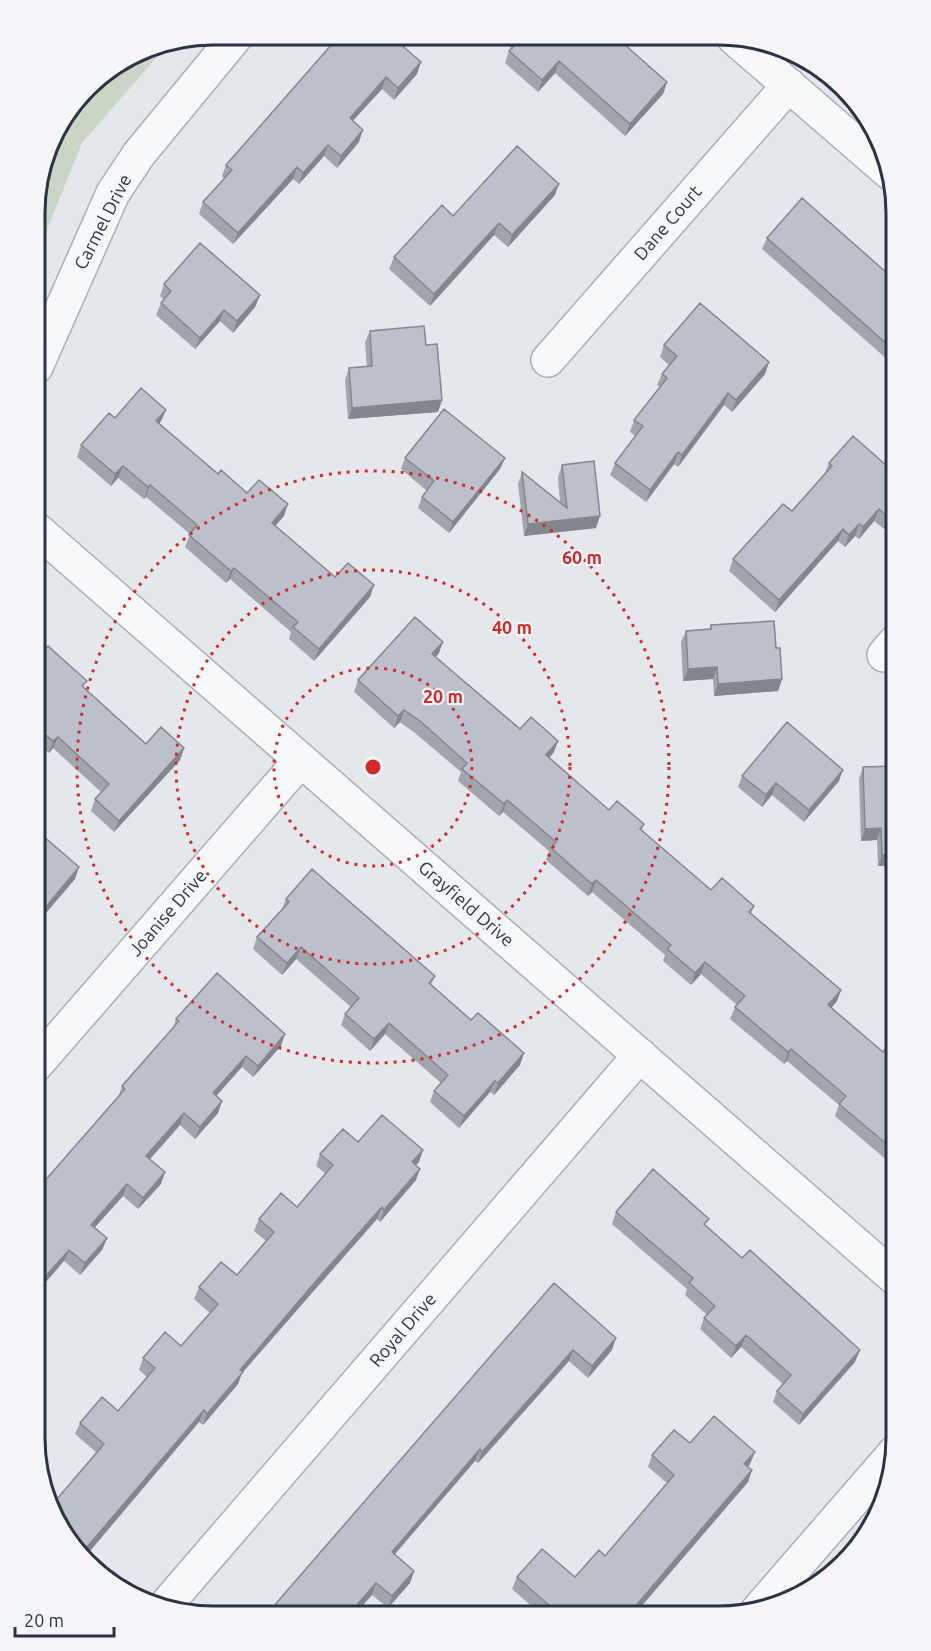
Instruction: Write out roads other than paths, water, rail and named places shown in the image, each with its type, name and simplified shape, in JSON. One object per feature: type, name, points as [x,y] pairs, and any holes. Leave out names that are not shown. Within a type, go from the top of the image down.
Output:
[{"type":"street","name":"Carmel Drive","points":[[45,347],[113,193],[139,154],[229,45]]},
{"type":"street","points":[[745,47],[878,161]]},
{"type":"street","name":"Dane Court","points":[[548,360],[789,85]]},
{"type":"street","name":"Grayfield Drive","points":[[45,536],[886,1270]]},
{"type":"street","name":"Joanise Drive","points":[[45,1054],[301,760]]},
{"type":"street","name":"Royal Drive","points":[[170,1600],[640,1055]]},
{"type":"street","points":[[768,1598],[884,1465]]}]
